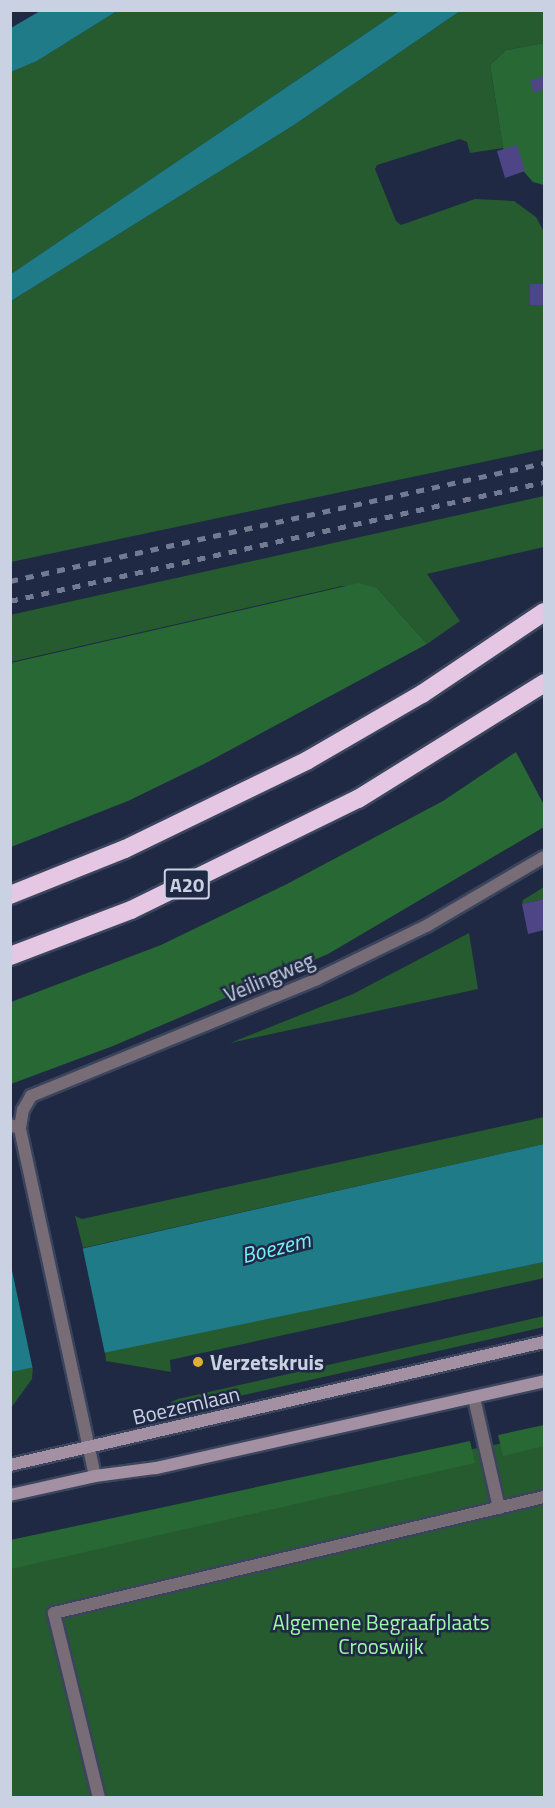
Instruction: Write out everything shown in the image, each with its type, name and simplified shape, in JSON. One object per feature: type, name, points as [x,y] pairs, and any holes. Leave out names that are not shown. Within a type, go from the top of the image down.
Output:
[{"type":"highway","points":[[10,895],[125,849],[308,760],[422,694],[544,612]]},
{"type":"highway","name":"A20","points":[[10,956],[131,910],[358,799],[544,683]]},
{"type":"main road","name":"Boezemlaan","points":[[10,1465],[544,1342]]},
{"type":"main road","points":[[10,1496],[95,1476],[156,1468],[544,1381]]},
{"type":"street","name":"Veilingweg","points":[[95,1476],[15,1126],[23,1110],[38,1090],[317,979],[428,925],[544,857]]},
{"type":"street","points":[[474,1398],[499,1508]]},
{"type":"street","points":[[99,1797],[54,1613],[544,1497]]},
{"type":"green space","points":[[117,11],[399,11],[11,274],[11,72],[37,61]]},
{"type":"green space","points":[[460,11],[544,11],[544,43],[506,50],[490,65],[503,148],[470,153],[467,142],[460,139],[377,165],[375,169],[396,221],[401,225],[475,199],[514,201],[536,217],[544,232],[544,449],[11,562],[11,301],[294,125]]},
{"type":"green space","points":[[544,496],[544,547],[427,574],[460,621],[427,644],[377,588],[342,586],[11,662],[10,615]]},
{"type":"green space","points":[[544,887],[544,899],[522,904],[523,900]]},
{"type":"green space","points":[[469,933],[478,989],[230,1043],[353,994]]},
{"type":"green space","points":[[544,1117],[544,1144],[83,1248],[75,1216],[82,1219]]},
{"type":"green space","points":[[544,1262],[544,1278],[170,1360],[171,1372],[106,1361],[105,1351]]},
{"type":"green space","points":[[544,1316],[544,1327],[173,1411],[171,1402],[178,1399]]},
{"type":"green space","points":[[33,1367],[32,1379],[11,1408],[11,1372]]},
{"type":"green space","name":"Algemene Begraafplaats Crooswijk","points":[[544,1435],[544,1797],[11,1797],[10,1540]]},
{"type":"shaded area","points":[[544,43],[544,185],[533,182],[503,148],[490,65],[506,50]]},
{"type":"shaded area","points":[[359,583],[377,588],[427,644],[204,764],[128,801],[11,847],[11,663]]},
{"type":"shaded area","points":[[516,752],[544,805],[544,827],[328,954],[113,1046],[11,1084],[11,1002],[161,945],[287,884],[443,801]]},
{"type":"shaded area","points":[[544,1425],[544,1446],[503,1456],[498,1435]]},
{"type":"shaded area","points":[[470,1441],[475,1463],[11,1569],[11,1540]]},
{"type":"water","points":[[40,11],[117,11],[37,61],[11,72],[11,28]]},
{"type":"water","points":[[399,11],[460,11],[294,125],[11,301],[11,274]]},
{"type":"water","name":"Boezem","points":[[544,1144],[544,1262],[11,1372],[10,1265]]},
{"type":"pier","points":[[82,1245],[105,1354],[33,1370],[10,1261]]},
{"type":"building","points":[[544,76],[544,89],[534,93],[530,81]]},
{"type":"building","points":[[517,145],[525,171],[505,178],[497,151]]},
{"type":"building","points":[[530,284],[544,284],[544,305],[530,305]]},
{"type":"building","points":[[544,899],[544,930],[528,934],[522,904]]},
{"type":"railway","points":[[10,581],[544,463]]},
{"type":"railway","points":[[10,601],[544,482]]},
{"type":"place","name":"Verzetskruis","points":[[198,1362]]}]
